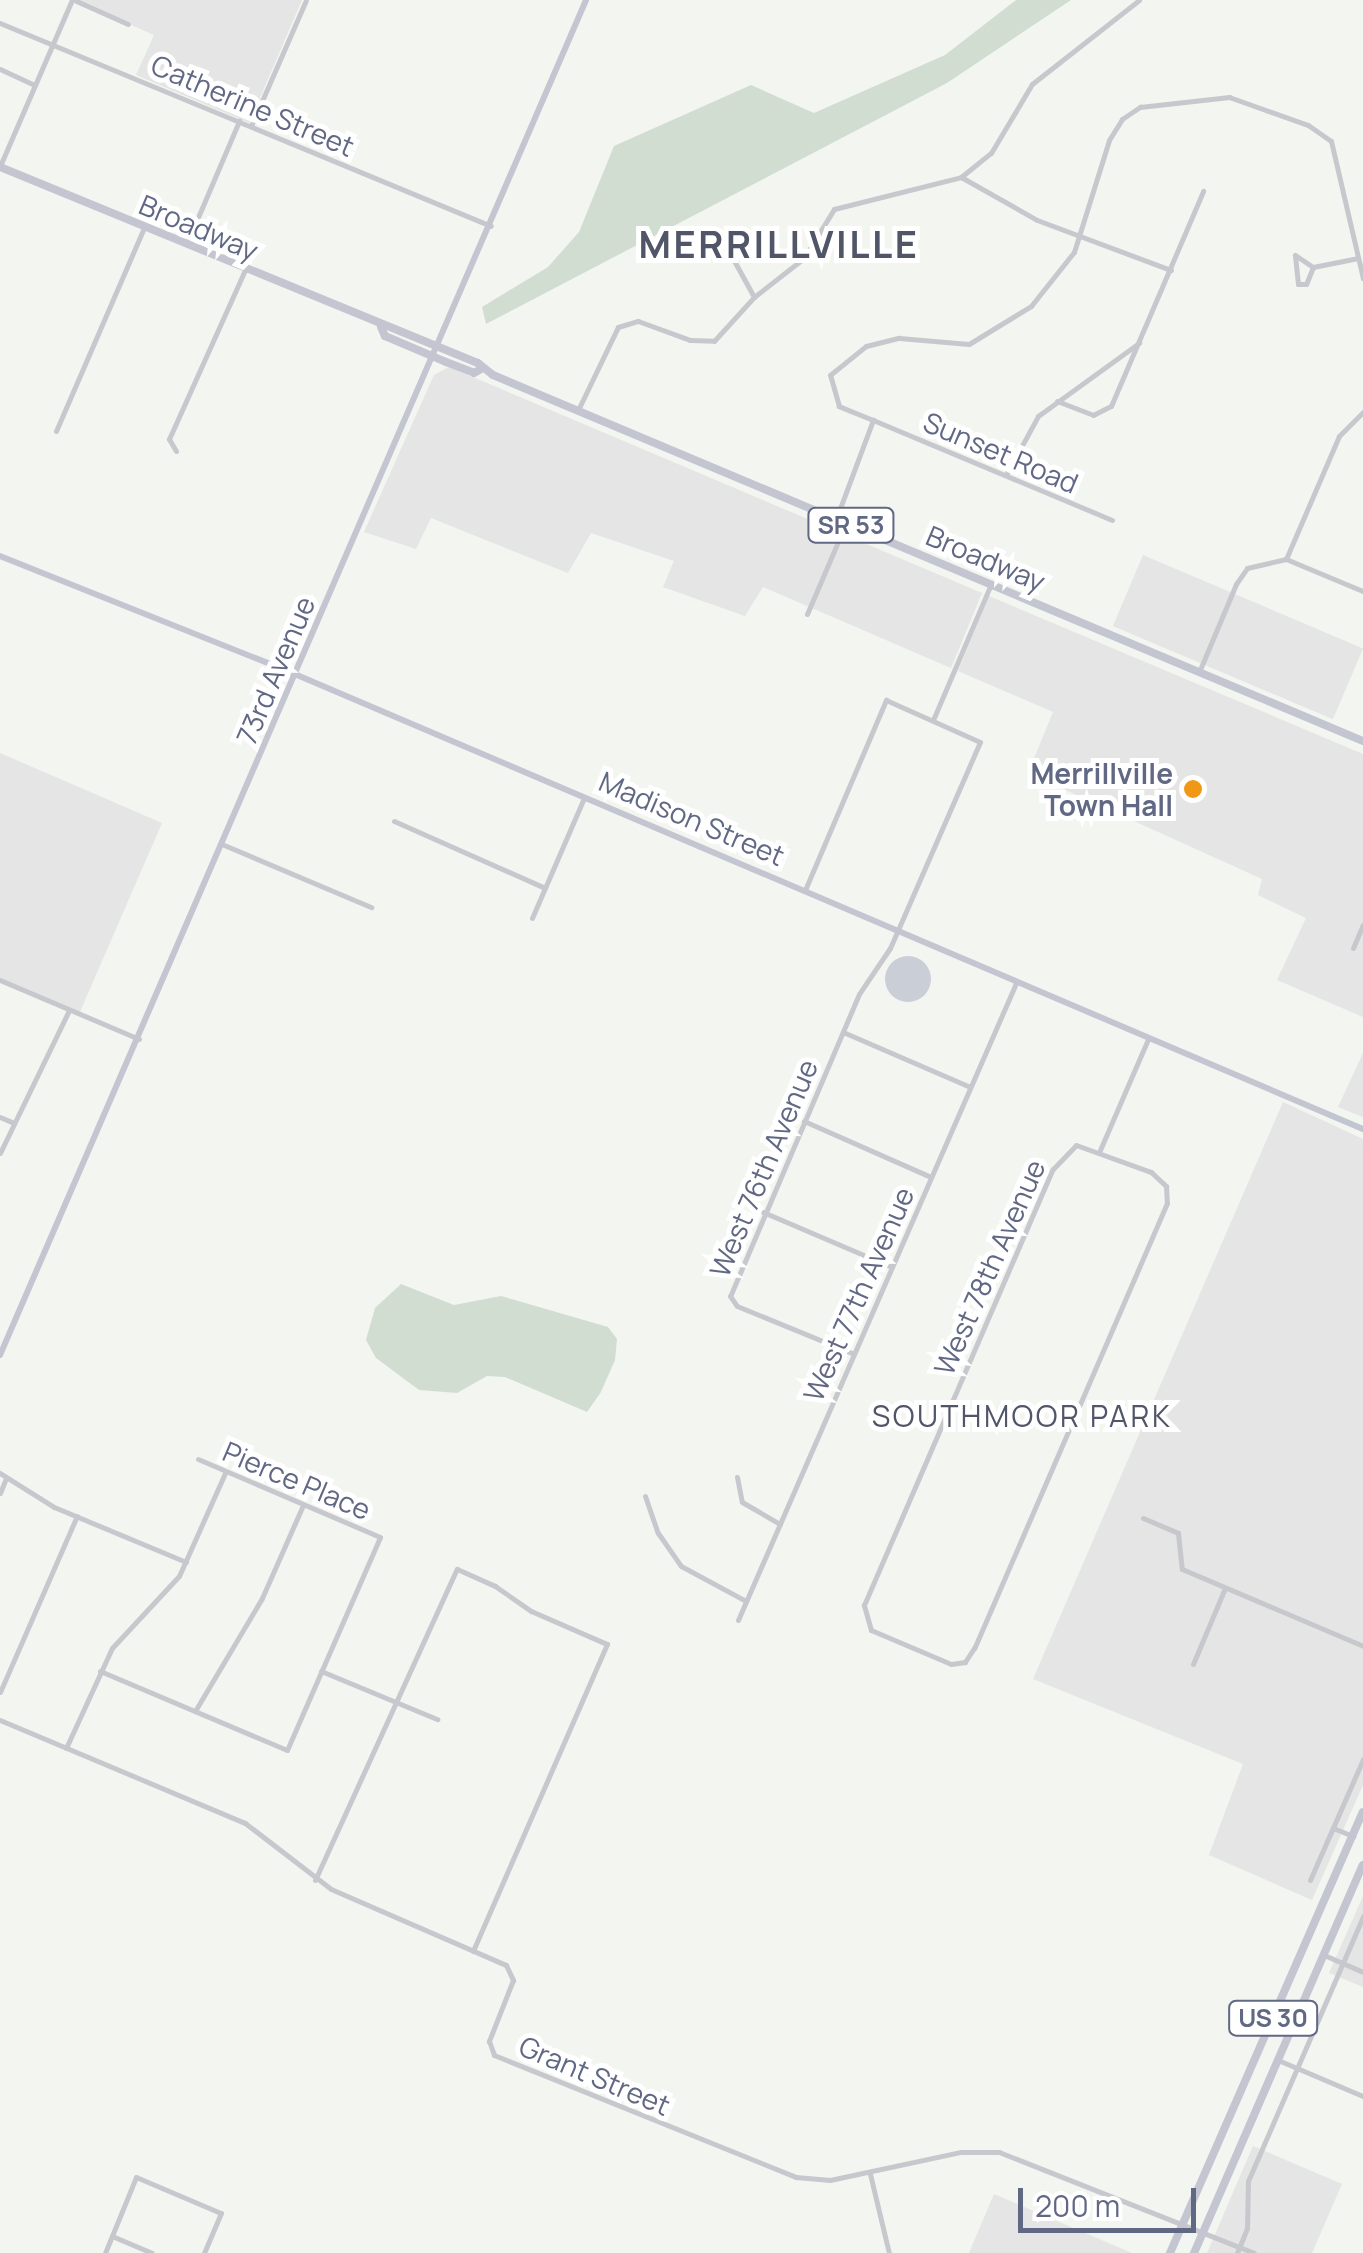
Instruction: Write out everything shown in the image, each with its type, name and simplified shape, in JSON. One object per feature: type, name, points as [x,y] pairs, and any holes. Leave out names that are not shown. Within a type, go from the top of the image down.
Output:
[{"type":"main road","name":"Broadway","points":[[0,167],[381,328],[440,347],[481,370],[1363,741]]},
{"type":"main road","name":"Broadway","points":[[381,328],[384,336],[474,373],[481,370]]},
{"type":"main road","name":"US 30","points":[[1170,2253],[1363,1812]]},
{"type":"main road","name":"US 30","points":[[1194,2253],[1363,1865]]},
{"type":"street","points":[[0,167],[73,0],[128,24]]},
{"type":"street","points":[[252,126],[306,0]]},
{"type":"street","name":"73rd Avenue","points":[[0,1356],[436,357],[586,0]]},
{"type":"street","points":[[578,410],[618,327],[638,321],[704,343],[725,332],[754,297],[804,258],[834,209],[961,177],[991,153],[1032,84],[1139,0]]},
{"type":"street","name":"Catherine Street","points":[[0,23],[491,226]]},
{"type":"street","points":[[0,70],[35,85]]},
{"type":"street","points":[[1082,232],[1113,132],[1140,106],[1229,97],[1308,125],[1330,141],[1339,160],[1363,278]]},
{"type":"street","points":[[186,245],[239,121]]},
{"type":"street","points":[[961,177],[1037,220],[1082,232],[1171,270]]},
{"type":"street","points":[[1057,401],[1100,414],[1111,406],[1203,191]]},
{"type":"street","points":[[56,431],[144,228]]},
{"type":"street","name":"Sunset Road","points":[[1082,232],[1053,285],[994,332],[969,344],[898,338],[866,346],[842,362],[830,376],[830,390],[839,406],[1112,520]]},
{"type":"street","points":[[1300,254],[1312,267],[1306,284],[1298,284],[1291,260],[1300,254]]},
{"type":"street","points":[[732,257],[754,297]]},
{"type":"street","points":[[1312,267],[1358,258]]},
{"type":"street","points":[[176,451],[169,439],[246,270]]},
{"type":"street","points":[[1006,475],[1038,416],[1140,343]]},
{"type":"street","points":[[1286,559],[1339,436],[1363,412]]},
{"type":"street","points":[[836,519],[874,420]]},
{"type":"street","points":[[808,614],[846,524]]},
{"type":"street","name":"Madison Street","points":[[0,556],[297,675],[1363,1129]]},
{"type":"street","points":[[1199,672],[1247,568],[1286,559],[1363,591]]},
{"type":"street","points":[[805,890],[886,700],[933,720],[991,584]]},
{"type":"street","name":"West 76th Avenue","points":[[854,1354],[737,1306],[730,1296],[843,1032],[896,933],[980,742],[933,720]]},
{"type":"street","points":[[532,918],[584,798]]},
{"type":"street","points":[[394,821],[545,888]]},
{"type":"street","points":[[224,845],[371,907]]},
{"type":"street","points":[[1353,948],[1363,925]]},
{"type":"street","points":[[0,980],[139,1039]]},
{"type":"street","name":"West 77th Avenue","points":[[738,1620],[1016,983]]},
{"type":"street","points":[[0,1153],[69,1010]]},
{"type":"street","points":[[843,1032],[970,1087]]},
{"type":"street","points":[[1100,1150],[1148,1039]]},
{"type":"street","points":[[0,1118],[14,1124]]},
{"type":"street","points":[[804,1121],[931,1177]]},
{"type":"street","name":"West 78th Avenue","points":[[1076,1146],[1100,1150],[1151,1172],[1166,1186],[1164,1212],[966,1662],[931,1658],[885,1638],[865,1618],[868,1590],[1061,1154],[1076,1146]]},
{"type":"street","points":[[763,1212],[892,1267]]},
{"type":"street","name":"Pierce Place","points":[[198,1459],[380,1537],[321,1671]]},
{"type":"street","points":[[66,1748],[116,1642],[172,1589],[225,1472]]},
{"type":"street","points":[[0,1492],[3,1476],[77,1516],[186,1562]]},
{"type":"street","points":[[737,1478],[742,1502],[780,1524]]},
{"type":"street","points":[[645,1496],[658,1532],[681,1566],[746,1601]]},
{"type":"street","points":[[195,1711],[262,1598],[303,1504]]},
{"type":"street","points":[[0,1692],[77,1516]]},
{"type":"street","points":[[1143,1518],[1178,1533],[1182,1569],[1363,1646]]},
{"type":"street","points":[[316,1880],[457,1569],[607,1644],[473,1951]]},
{"type":"street","points":[[1193,1664],[1225,1588]]},
{"type":"street","points":[[100,1671],[287,1750],[321,1671],[438,1720]]},
{"type":"street","name":"Grant Street","points":[[0,1720],[245,1823],[316,1880],[506,1966],[513,1976],[489,2041],[494,2055],[765,2168],[830,2180],[961,2152],[998,2152],[1254,2253]]},
{"type":"street","points":[[1310,1880],[1363,1759]]},
{"type":"street","points":[[1333,1828],[1352,1836]]},
{"type":"street","points":[[1239,2250],[1246,2186],[1363,1916]]},
{"type":"street","points":[[1355,1934],[1363,1936]]},
{"type":"street","points":[[1324,1955],[1363,1972]]},
{"type":"street","points":[[1278,2060],[1363,2096]]},
{"type":"street","points":[[870,2174],[888,2253]]},
{"type":"street","points":[[105,2253],[136,2176],[221,2213],[204,2253]]},
{"type":"street","points":[[112,2236],[152,2253]]},
{"type":"shaded area","points":[[75,0],[302,0],[249,123],[136,75],[154,35]]},
{"type":"shaded area","points":[[1016,0],[1071,0],[947,83],[486,324],[482,307],[548,267],[579,232],[614,146],[751,85],[814,113],[945,55]]},
{"type":"shaded area","points":[[449,367],[982,593],[951,668],[763,587],[745,616],[663,587],[674,561],[591,533],[568,573],[431,518],[416,549],[364,532],[434,375]]},
{"type":"shaded area","points":[[1143,555],[1363,648],[1333,719],[1113,626]]},
{"type":"shaded area","points":[[989,596],[1363,754],[1363,1017],[1277,980],[1306,918],[1258,895],[1262,879],[1028,773],[1053,712],[958,671]]},
{"type":"shaded area","points":[[0,753],[162,823],[79,1014],[0,978]]},
{"type":"shaded area","points":[[908,956],[924,963],[931,979],[924,995],[908,1002],[892,995],[885,979],[892,963]]},
{"type":"shaded area","points":[[1363,1053],[1363,1117],[1338,1107]]},
{"type":"shaded area","points":[[1283,1102],[1363,1139],[1363,1785],[1312,1900],[1209,1855],[1243,1764],[1033,1679]]},
{"type":"shaded area","points":[[401,1284],[454,1305],[501,1296],[608,1327],[617,1339],[615,1360],[601,1392],[587,1412],[505,1377],[487,1376],[457,1393],[419,1390],[376,1358],[366,1340],[375,1308]]},
{"type":"shaded area","points":[[1363,1896],[1363,1987],[1329,1973]]},
{"type":"shaded area","points":[[1253,2146],[1342,2184],[1312,2253],[1207,2253]]},
{"type":"shaded area","points":[[994,2194],[1132,2253],[969,2253]]},
{"type":"place","name":"Merrillville Town Hall","points":[[1193,789]]},
{"type":"district","name":"MERRILLVILLE","points":[[779,244]]},
{"type":"district","name":"SOUTHMOOR PARK","points":[[1022,1416]]}]
